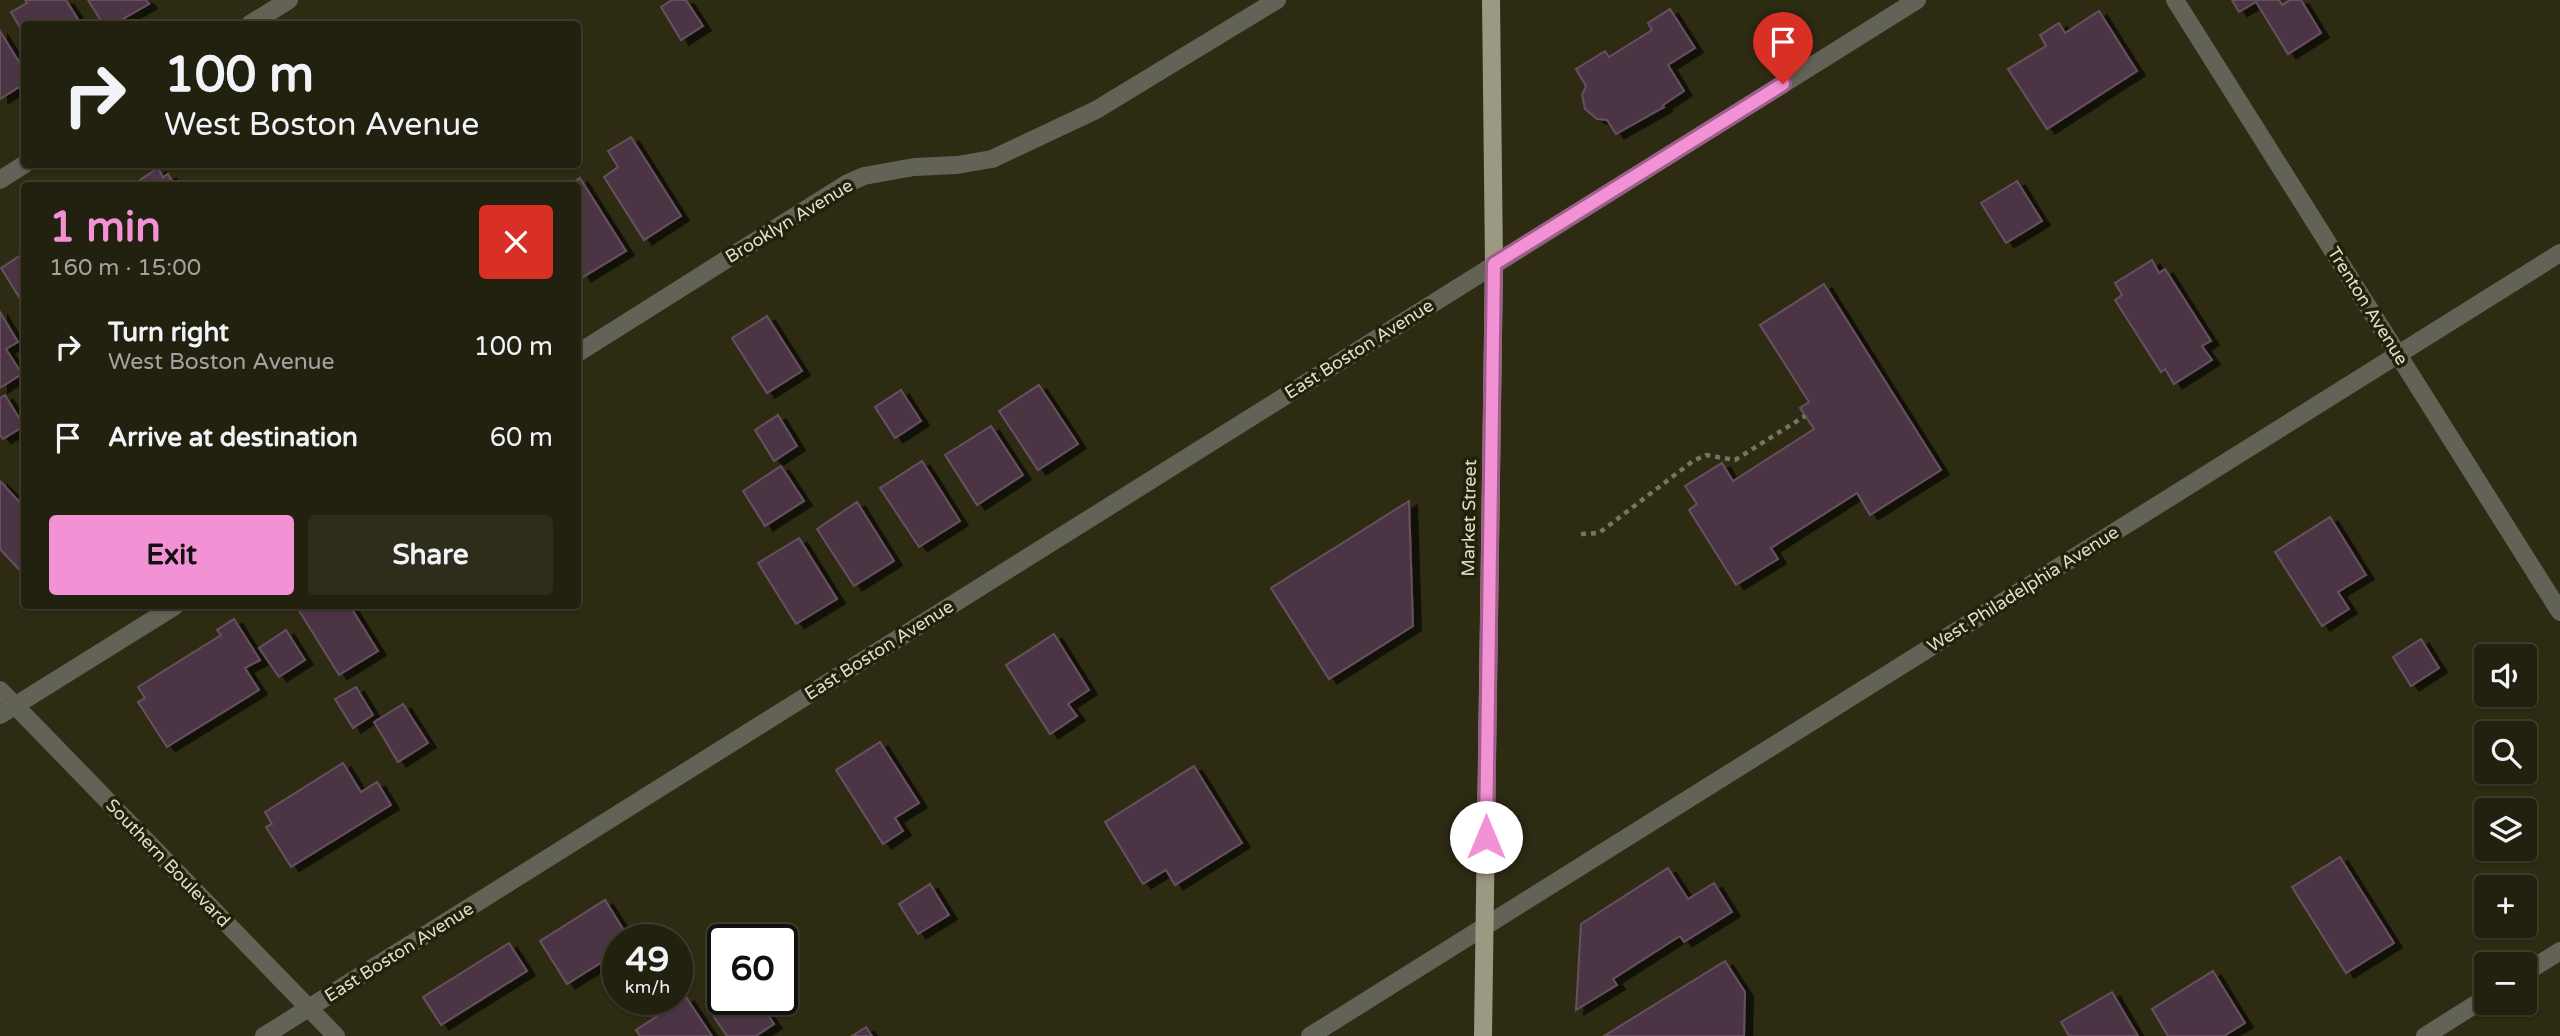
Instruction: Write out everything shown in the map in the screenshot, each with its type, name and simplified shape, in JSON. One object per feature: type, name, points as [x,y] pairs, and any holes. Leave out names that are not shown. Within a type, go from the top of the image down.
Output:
[{"type":"main road","name":"Market Street","points":[[1483,1036],[1494,264],[1491,0]]},
{"type":"street","points":[[255,21],[289,0]]},
{"type":"street","name":"Brooklyn Avenue","points":[[581,351],[846,184],[864,176],[914,167],[957,165],[992,159],[1096,110],[1277,0]]},
{"type":"street","name":"East Boston Avenue","points":[[264,1036],[1917,0]]},
{"type":"street","name":"Trenton Avenue","points":[[2175,0],[2560,612]]},
{"type":"street","points":[[0,180],[21,166]]},
{"type":"street","name":"West Philadelphia Avenue","points":[[1310,1036],[2560,253]]},
{"type":"street","points":[[8,711],[170,609]]},
{"type":"street","name":"Southern Boulevard","points":[[0,691],[8,711],[336,1036]]},
{"type":"street","points":[[2537,965],[2560,951]]},
{"type":"street","points":[[2425,1036],[2474,1005]]},
{"type":"path","points":[[1581,534],[1599,533],[1693,461],[1706,455],[1735,460],[1805,415]]},
{"type":"building","points":[[25,0],[66,0],[79,21],[21,21],[21,29],[11,12],[27,3]]},
{"type":"building","points":[[88,0],[146,0],[149,4],[119,21],[101,21]]},
{"type":"building","points":[[672,0],[686,0],[703,26],[681,40],[661,7]]},
{"type":"building","points":[[2232,0],[2279,0],[2282,5],[2290,0],[2301,0],[2321,33],[2288,54],[2256,2],[2239,12]]},
{"type":"building","points":[[1670,9],[1695,48],[1668,65],[1684,91],[1663,105],[1664,107],[1616,134],[1607,120],[1597,119],[1585,109],[1582,95],[1586,86],[1576,69],[1605,51],[1609,57],[1652,30],[1648,23]]},
{"type":"building","points":[[2099,11],[2137,71],[2047,129],[2008,69],[2046,46],[2040,35],[2059,23],[2065,33]]},
{"type":"building","points":[[0,31],[21,65],[21,86],[0,99]]},
{"type":"building","points":[[631,137],[681,216],[644,240],[604,177],[618,167],[608,151]]},
{"type":"building","points":[[158,168],[163,177],[168,174],[173,182],[137,182]]},
{"type":"building","points":[[580,178],[626,251],[583,277],[581,182],[574,182]]},
{"type":"building","points":[[2017,181],[2042,221],[2006,243],[1981,203]]},
{"type":"building","points":[[21,255],[21,300],[1,268]]},
{"type":"building","points":[[2152,260],[2159,273],[2165,269],[2211,341],[2202,346],[2212,360],[2174,384],[2165,369],[2161,372],[2115,300],[2122,295],[2115,283]]},
{"type":"building","points":[[1824,284],[1941,470],[1870,515],[1857,493],[1771,548],[1778,559],[1736,585],[1689,510],[1697,504],[1685,486],[1722,463],[1733,481],[1814,429],[1800,408],[1809,402],[1760,325]]},
{"type":"building","points":[[0,312],[18,342],[6,349],[21,375],[0,388]]},
{"type":"building","points":[[767,316],[802,371],[767,393],[732,338]]},
{"type":"building","points":[[1039,385],[1078,444],[1038,470],[999,411]]},
{"type":"building","points":[[901,390],[921,421],[895,438],[875,407]]},
{"type":"building","points":[[5,395],[21,421],[21,428],[3,439],[0,435],[0,398]]},
{"type":"building","points":[[778,415],[797,446],[774,461],[755,430]]},
{"type":"building","points":[[991,426],[1023,475],[977,505],[945,455]]},
{"type":"building","points":[[922,461],[960,521],[919,547],[880,488]]},
{"type":"building","points":[[781,466],[804,501],[765,526],[743,491]]},
{"type":"building","points":[[0,481],[21,504],[21,572],[0,549]]},
{"type":"building","points":[[1409,501],[1413,626],[1329,679],[1271,588]]},
{"type":"building","points":[[857,502],[894,561],[854,586],[817,529]]},
{"type":"building","points":[[2330,517],[2366,575],[2338,592],[2349,609],[2322,626],[2275,552]]},
{"type":"building","points":[[799,538],[837,599],[796,624],[758,563]]},
{"type":"building","points":[[298,609],[352,609],[378,651],[339,675]]},
{"type":"building","points":[[234,619],[260,660],[245,668],[259,690],[167,747],[138,702],[145,698],[138,687],[221,635],[217,630]]},
{"type":"building","points":[[286,630],[305,660],[279,677],[259,648]]},
{"type":"building","points":[[1054,634],[1089,690],[1068,704],[1077,716],[1050,734],[1006,665]]},
{"type":"building","points":[[2421,639],[2439,668],[2411,686],[2393,657]]},
{"type":"building","points":[[356,687],[373,715],[353,728],[335,699]]},
{"type":"building","points":[[403,704],[428,743],[398,762],[374,722]]},
{"type":"building","points":[[880,742],[919,803],[895,818],[903,831],[883,844],[836,770]]},
{"type":"building","points":[[343,763],[361,792],[377,782],[391,805],[291,867],[266,827],[272,824],[265,812]]},
{"type":"building","points":[[1194,766],[1242,843],[1175,885],[1166,870],[1143,884],[1105,822]]},
{"type":"building","points":[[2340,857],[2394,943],[2346,973],[2292,887]]},
{"type":"building","points":[[1668,868],[1688,899],[1714,883],[1732,912],[1684,942],[1680,936],[1613,979],[1617,985],[1576,1010],[1581,924]]},
{"type":"building","points":[[930,884],[949,915],[918,934],[899,904]]},
{"type":"building","points":[[605,900],[620,924],[602,924],[602,962],[567,984],[540,941]]},
{"type":"building","points":[[509,943],[527,971],[441,1025],[423,997]]},
{"type":"building","points":[[1725,961],[1745,992],[1744,1036],[1604,1036]]},
{"type":"building","points":[[2213,971],[2245,1023],[2224,1036],[2168,1036],[2152,1009]]},
{"type":"building","points":[[2112,992],[2138,1036],[2069,1036],[2061,1022]]},
{"type":"building","points":[[693,1008],[712,1036],[640,1036],[636,1030],[659,1015],[693,1015]]},
{"type":"building","points":[[768,1015],[774,1024],[756,1036],[727,1036],[714,1017]]},
{"type":"building","points":[[866,1027],[872,1036],[852,1036]]},
{"type":"route","points":[[1486,837],[1494,264],[1783,84]]}]
